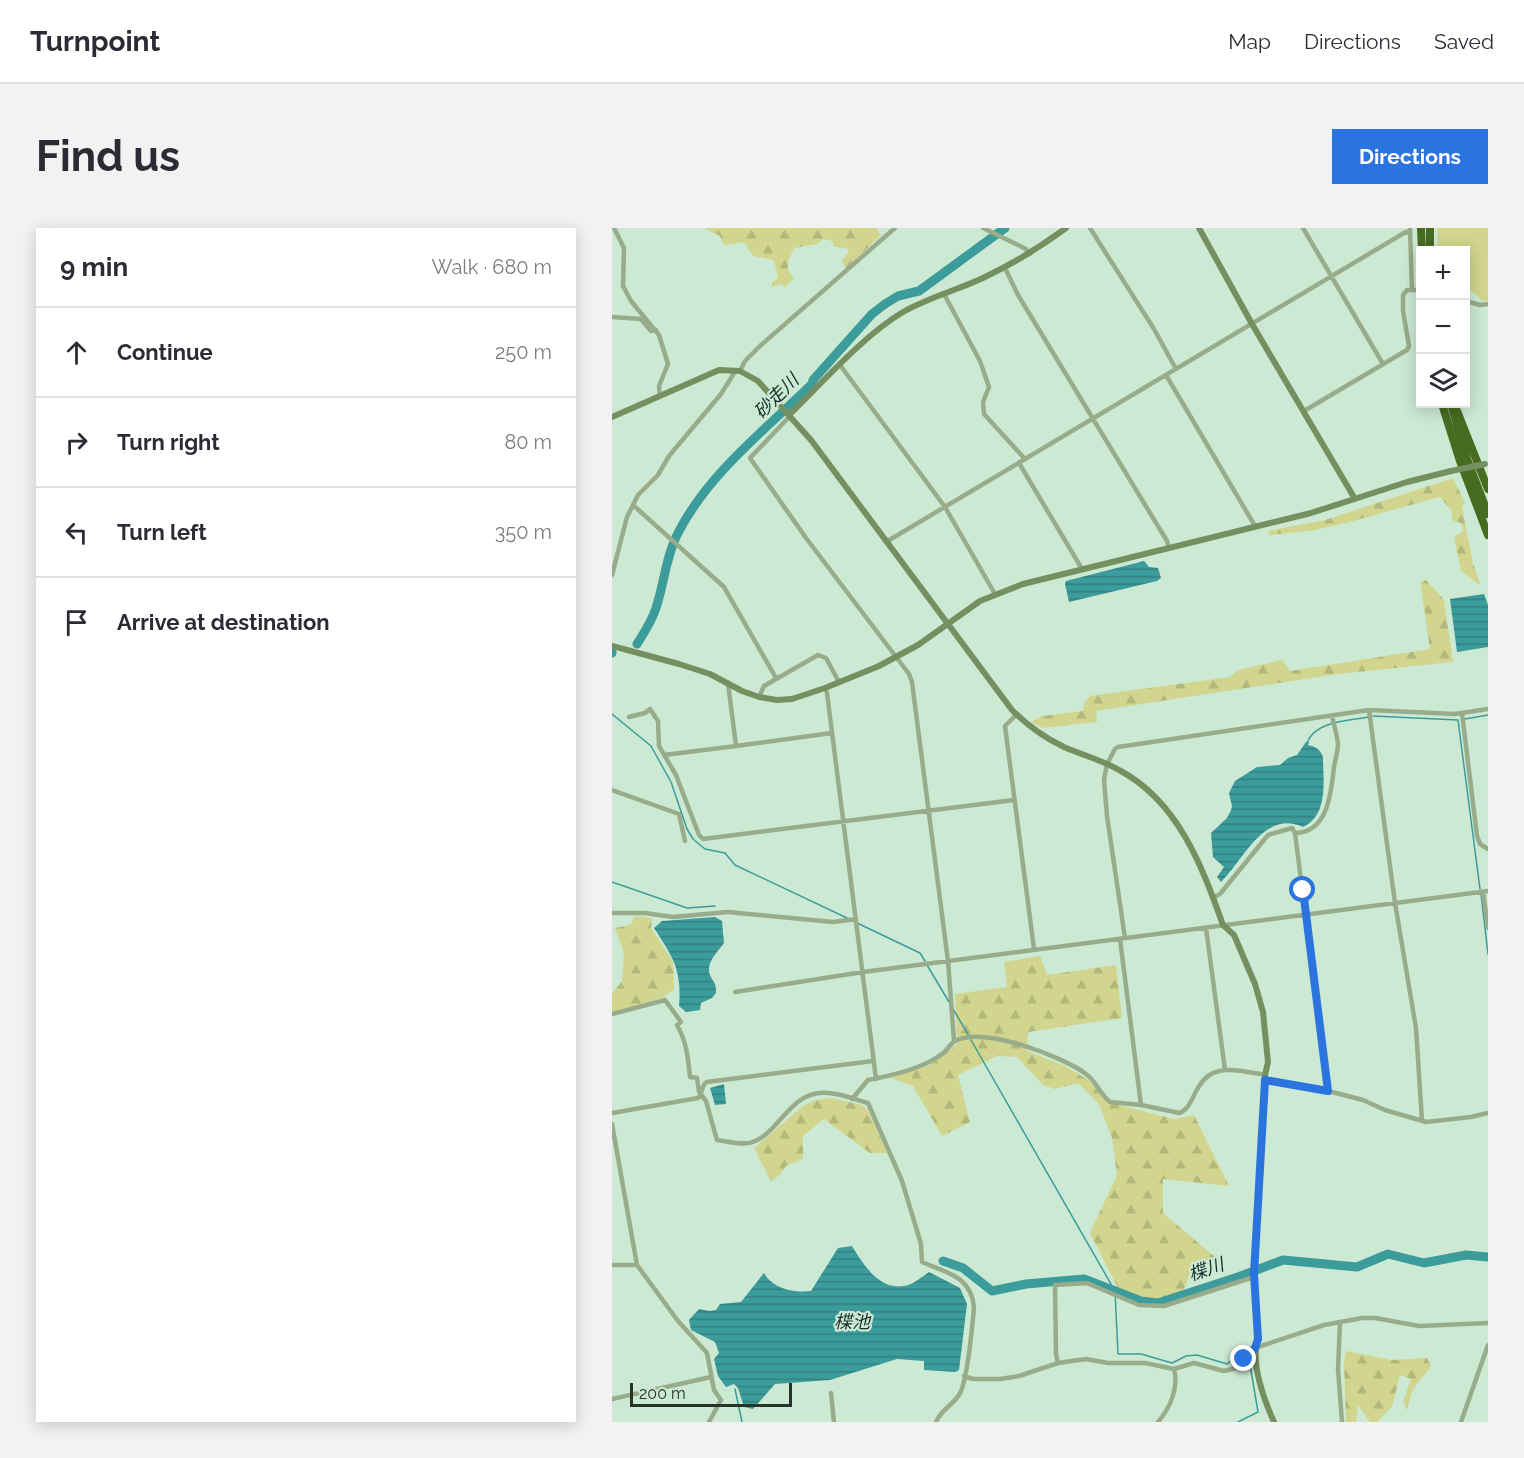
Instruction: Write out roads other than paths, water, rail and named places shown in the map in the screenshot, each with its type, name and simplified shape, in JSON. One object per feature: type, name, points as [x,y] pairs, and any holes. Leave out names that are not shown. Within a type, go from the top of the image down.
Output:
[{"type":"highway","points":[[1421,228],[1422,246]]},
{"type":"highway","points":[[1430,228],[1430,246]]},
{"type":"highway","points":[[1443,408],[1488,535]]},
{"type":"highway","points":[[1454,408],[1467,459],[1488,514]]},
{"type":"highway","points":[[1455,408],[1488,489]]},
{"type":"street","points":[[614,228],[624,249],[623,286],[631,301],[656,330],[668,364],[659,386],[660,396]]},
{"type":"street","points":[[612,575],[627,517],[638,495],[658,475],[669,456],[721,394],[745,361],[895,228]]},
{"type":"street","points":[[983,228],[1026,249],[1030,254]]},
{"type":"street","points":[[954,1041],[948,961],[912,682],[909,674],[806,538],[750,458],[788,412],[876,331],[923,302],[1005,268],[1030,254],[1066,228]]},
{"type":"street","points":[[1090,228],[1154,328],[1176,369]]},
{"type":"street","points":[[1199,228],[1252,324],[1355,499]]},
{"type":"street","points":[[1303,228],[1383,364]]},
{"type":"street","points":[[886,542],[1331,277],[1402,230],[1410,230],[1415,290],[1405,292],[1403,299],[1409,346],[1407,350],[1304,411]]},
{"type":"street","points":[[1005,268],[1018,295],[1167,541],[1169,548]]},
{"type":"street","points":[[944,294],[980,361],[989,387],[983,402],[984,414],[1025,459]]},
{"type":"street","points":[[1470,302],[1480,305],[1488,304]]},
{"type":"street","points":[[612,317],[641,319],[651,331],[656,330]]},
{"type":"street","points":[[840,365],[945,507],[995,594]]},
{"type":"street","points":[[612,417],[719,370],[738,370],[758,381],[788,412],[818,449],[946,625],[1016,715],[1051,740],[1107,764],[1142,784],[1169,811],[1189,842],[1223,926],[1234,934],[1255,984],[1263,1012],[1268,1062],[1265,1077],[1254,1275],[1258,1339],[1255,1348],[1236,1368],[1230,1370],[1217,1370],[1194,1363],[1174,1369],[1144,1363],[1108,1363],[1086,1359],[1058,1363],[1020,1376],[1000,1379],[981,1380],[964,1376]]},
{"type":"street","points":[[1167,375],[1255,526]]},
{"type":"street","points":[[1019,463],[1082,569]]},
{"type":"street","points":[[612,646],[710,674],[759,697],[785,700],[802,697],[896,657],[918,645],[971,606],[1023,584],[1311,513],[1407,482],[1486,464]]},
{"type":"street","points":[[633,505],[719,581],[776,678]]},
{"type":"street","points":[[612,548],[620,548]]},
{"type":"street","points":[[759,697],[763,687],[815,656],[821,656],[828,661],[838,682]]},
{"type":"street","points":[[728,683],[736,746]]},
{"type":"street","points":[[825,688],[876,1079]]},
{"type":"street","points":[[629,717],[645,713],[650,709],[658,721],[659,746],[676,775],[699,835],[703,839],[1014,800]]},
{"type":"street","points":[[1141,1105],[1104,780],[1107,764],[1114,749],[1369,710],[1462,713],[1488,710]]},
{"type":"street","points":[[1369,710],[1395,903],[1416,1028],[1422,1120]]},
{"type":"street","points":[[1462,713],[1477,836],[1480,844],[1488,849]]},
{"type":"street","points":[[1016,715],[1005,726],[1034,949]]},
{"type":"street","points":[[1295,833],[1305,833],[1313,829],[1326,808],[1332,789],[1338,745],[1332,716]]},
{"type":"street","points":[[664,754],[832,733]]},
{"type":"street","points":[[612,790],[681,813],[685,841]]},
{"type":"street","points":[[1212,898],[1220,894],[1268,835],[1292,828],[1295,833],[1328,1091]]},
{"type":"street","points":[[735,992],[1034,949],[1486,892],[1488,928]]},
{"type":"street","points":[[612,913],[645,913],[673,917],[728,912],[832,922],[856,920]]},
{"type":"street","points":[[1206,928],[1225,1070]]},
{"type":"street","points":[[612,1014],[665,1000],[681,1022],[677,1025],[685,1039],[690,1060],[690,1077],[697,1078],[699,1092],[706,1101],[716,1139],[746,1143],[759,1139],[796,1103],[812,1094],[831,1093],[868,1103],[902,1181],[921,1244],[922,1262],[956,1276],[963,1281],[971,1293],[974,1308],[960,1394],[940,1414],[936,1422]]},
{"type":"street","points":[[852,1099],[868,1080],[884,1078],[941,1055],[954,1041],[977,1037],[991,1038],[1033,1049],[1065,1062],[1087,1074],[1110,1102],[1141,1105],[1179,1113],[1187,1109],[1200,1082],[1210,1075],[1225,1070],[1363,1100],[1385,1110],[1426,1122],[1471,1118],[1488,1113]]},
{"type":"street","points":[[612,1113],[698,1098],[707,1082],[873,1060]]},
{"type":"street","points":[[612,1124],[637,1265],[678,1321],[707,1353],[714,1390],[721,1401],[709,1422]]},
{"type":"street","points":[[612,1265],[637,1265]]},
{"type":"street","points":[[1058,1363],[1055,1285],[1087,1283],[1139,1305],[1164,1306],[1254,1275]]},
{"type":"street","points":[[1255,1348],[1319,1327],[1375,1318],[1419,1326],[1488,1323]]},
{"type":"street","points":[[1340,1323],[1338,1369],[1342,1422]]},
{"type":"street","points":[[1461,1422],[1488,1345]]},
{"type":"street","points":[[1255,1348],[1263,1395],[1274,1422]]},
{"type":"street","points":[[1158,1422],[1174,1394],[1176,1378],[1174,1369]]},
{"type":"street","points":[[612,1400],[711,1377]]},
{"type":"street","points":[[831,1393],[834,1422]]},
{"type":"water","points":[[1144,561],[1149,567],[1158,568],[1161,578],[1157,581],[1069,602],[1066,581]]},
{"type":"water","points":[[1484,594],[1488,605],[1488,647],[1457,652],[1450,599]]},
{"type":"water","points":[[1306,742],[1319,750],[1323,757],[1323,796],[1317,814],[1303,827],[1289,823],[1277,825],[1266,831],[1221,882],[1217,877],[1224,867],[1213,857],[1211,833],[1227,818],[1231,810],[1229,793],[1235,781],[1257,767],[1280,765],[1288,758],[1297,755]]},
{"type":"water","points":[[715,917],[722,921],[724,943],[709,966],[716,993],[712,998],[701,1003],[700,1010],[686,1012],[679,1006],[679,983],[675,964],[654,928],[662,921]]},
{"type":"water","points":[[724,1084],[726,1104],[715,1105],[710,1088]]},
{"type":"water","name":"楪池","points":[[852,1246],[874,1276],[890,1285],[908,1285],[929,1272],[960,1288],[967,1304],[959,1370],[955,1372],[924,1370],[924,1361],[897,1359],[830,1380],[775,1384],[753,1409],[744,1407],[738,1388],[734,1384],[726,1387],[718,1376],[714,1359],[719,1353],[715,1342],[691,1330],[689,1320],[699,1309],[716,1310],[720,1304],[741,1302],[764,1273],[773,1283],[784,1289],[811,1291],[838,1248]]},
{"type":"waterway","name":"砂走川","points":[[637,644],[654,613],[678,533],[690,512],[721,472],[812,384],[813,380],[872,314],[898,296],[919,291],[1005,228]]},
{"type":"waterway","points":[[612,714],[651,746],[671,782],[687,829],[693,839],[705,849],[725,853],[735,865],[847,918]]},
{"type":"waterway","points":[[1465,719],[1488,715]]},
{"type":"waterway","points":[[1373,716],[1458,720]]},
{"type":"waterway","points":[[1307,743],[1311,736],[1324,726],[1368,717]]},
{"type":"waterway","points":[[1458,720],[1480,889]]},
{"type":"waterway","points":[[612,882],[687,908],[715,906]]},
{"type":"waterway","points":[[1481,894],[1488,954]]},
{"type":"waterway","points":[[857,923],[920,953],[925,961]]},
{"type":"waterway","points":[[927,965],[949,1002]]},
{"type":"waterway","points":[[953,1009],[969,1036]]},
{"type":"waterway","points":[[971,1040],[1115,1291],[1118,1354],[1141,1354],[1172,1363],[1186,1356],[1197,1355],[1227,1364],[1241,1352]]},
{"type":"waterway","name":"楪川","points":[[943,1261],[963,1268],[992,1291],[1026,1284],[1084,1279],[1141,1301],[1158,1303],[1283,1260],[1357,1267],[1388,1254],[1424,1263],[1466,1255],[1488,1257]]},
{"type":"waterway","points":[[1238,1422],[1258,1412],[1249,1359]]},
{"type":"waterway","points":[[735,1389],[742,1422]]}]
